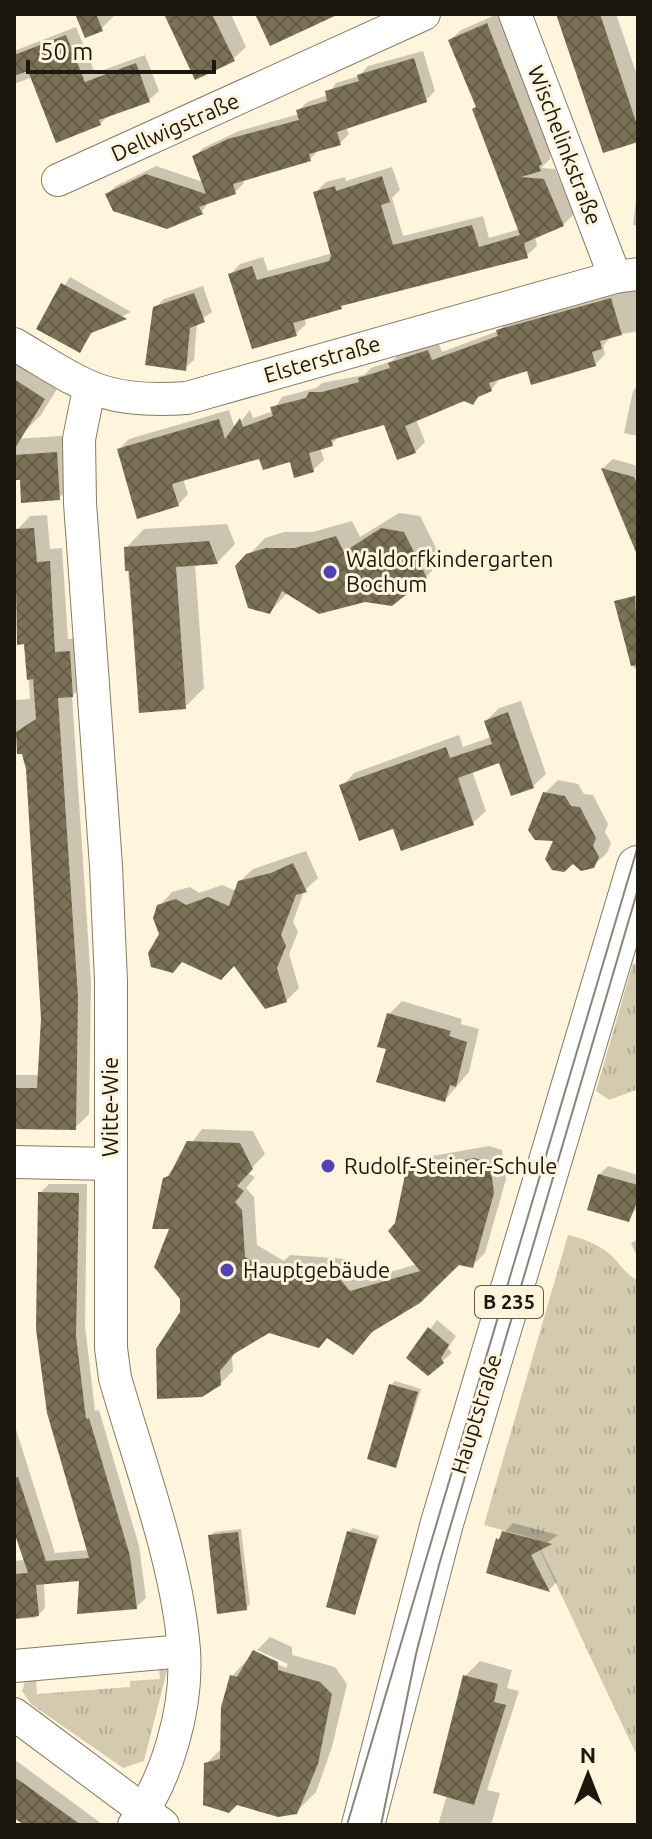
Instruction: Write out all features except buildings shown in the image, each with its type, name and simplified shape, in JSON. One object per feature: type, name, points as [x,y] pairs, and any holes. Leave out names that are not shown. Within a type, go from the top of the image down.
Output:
[{"type":"main road","name":"Hauptstraße","points":[[363,1825],[442,1523],[638,867]]},
{"type":"street","name":"Dellwigstraße","points":[[58,180],[424,14]]},
{"type":"street","name":"Wischelinkstraße","points":[[515,14],[627,275]]},
{"type":"street","name":"Elsterstraße","points":[[14,344],[89,389],[126,399],[187,398],[627,275]]},
{"type":"street","name":"Witte-Wie","points":[[89,389],[79,439],[80,503],[107,876],[111,1348],[115,1378],[171,1578],[184,1651],[184,1683],[169,1759],[147,1820]]},
{"type":"street","points":[[14,1162],[110,1164]]},
{"type":"street","points":[[14,1666],[184,1651]]},
{"type":"street","points":[[14,1714],[147,1820]]},
{"type":"green space","points":[[633,963],[638,965],[638,1089],[609,1100],[596,1091]]},
{"type":"green space","points":[[568,1235],[604,1249],[637,1280],[638,1287],[638,1758],[535,1539],[484,1525]]},
{"type":"green space","points":[[168,1667],[144,1761],[123,1768],[31,1704],[22,1691],[26,1679],[36,1678],[37,1694],[130,1687],[130,1681],[160,1679],[159,1668]]},
{"type":"tram line","points":[[347,1825],[638,846]]},
{"type":"tram line","points":[[381,1825],[416,1654],[439,1565],[638,889]]},
{"type":"place","name":"Waldorfkindergarten Bochum","points":[[330,572]]},
{"type":"place","name":"Rudolf-Steiner-Schule","points":[[328,1166]]},
{"type":"place","name":"Hauptgebäude","points":[[227,1270]]}]
